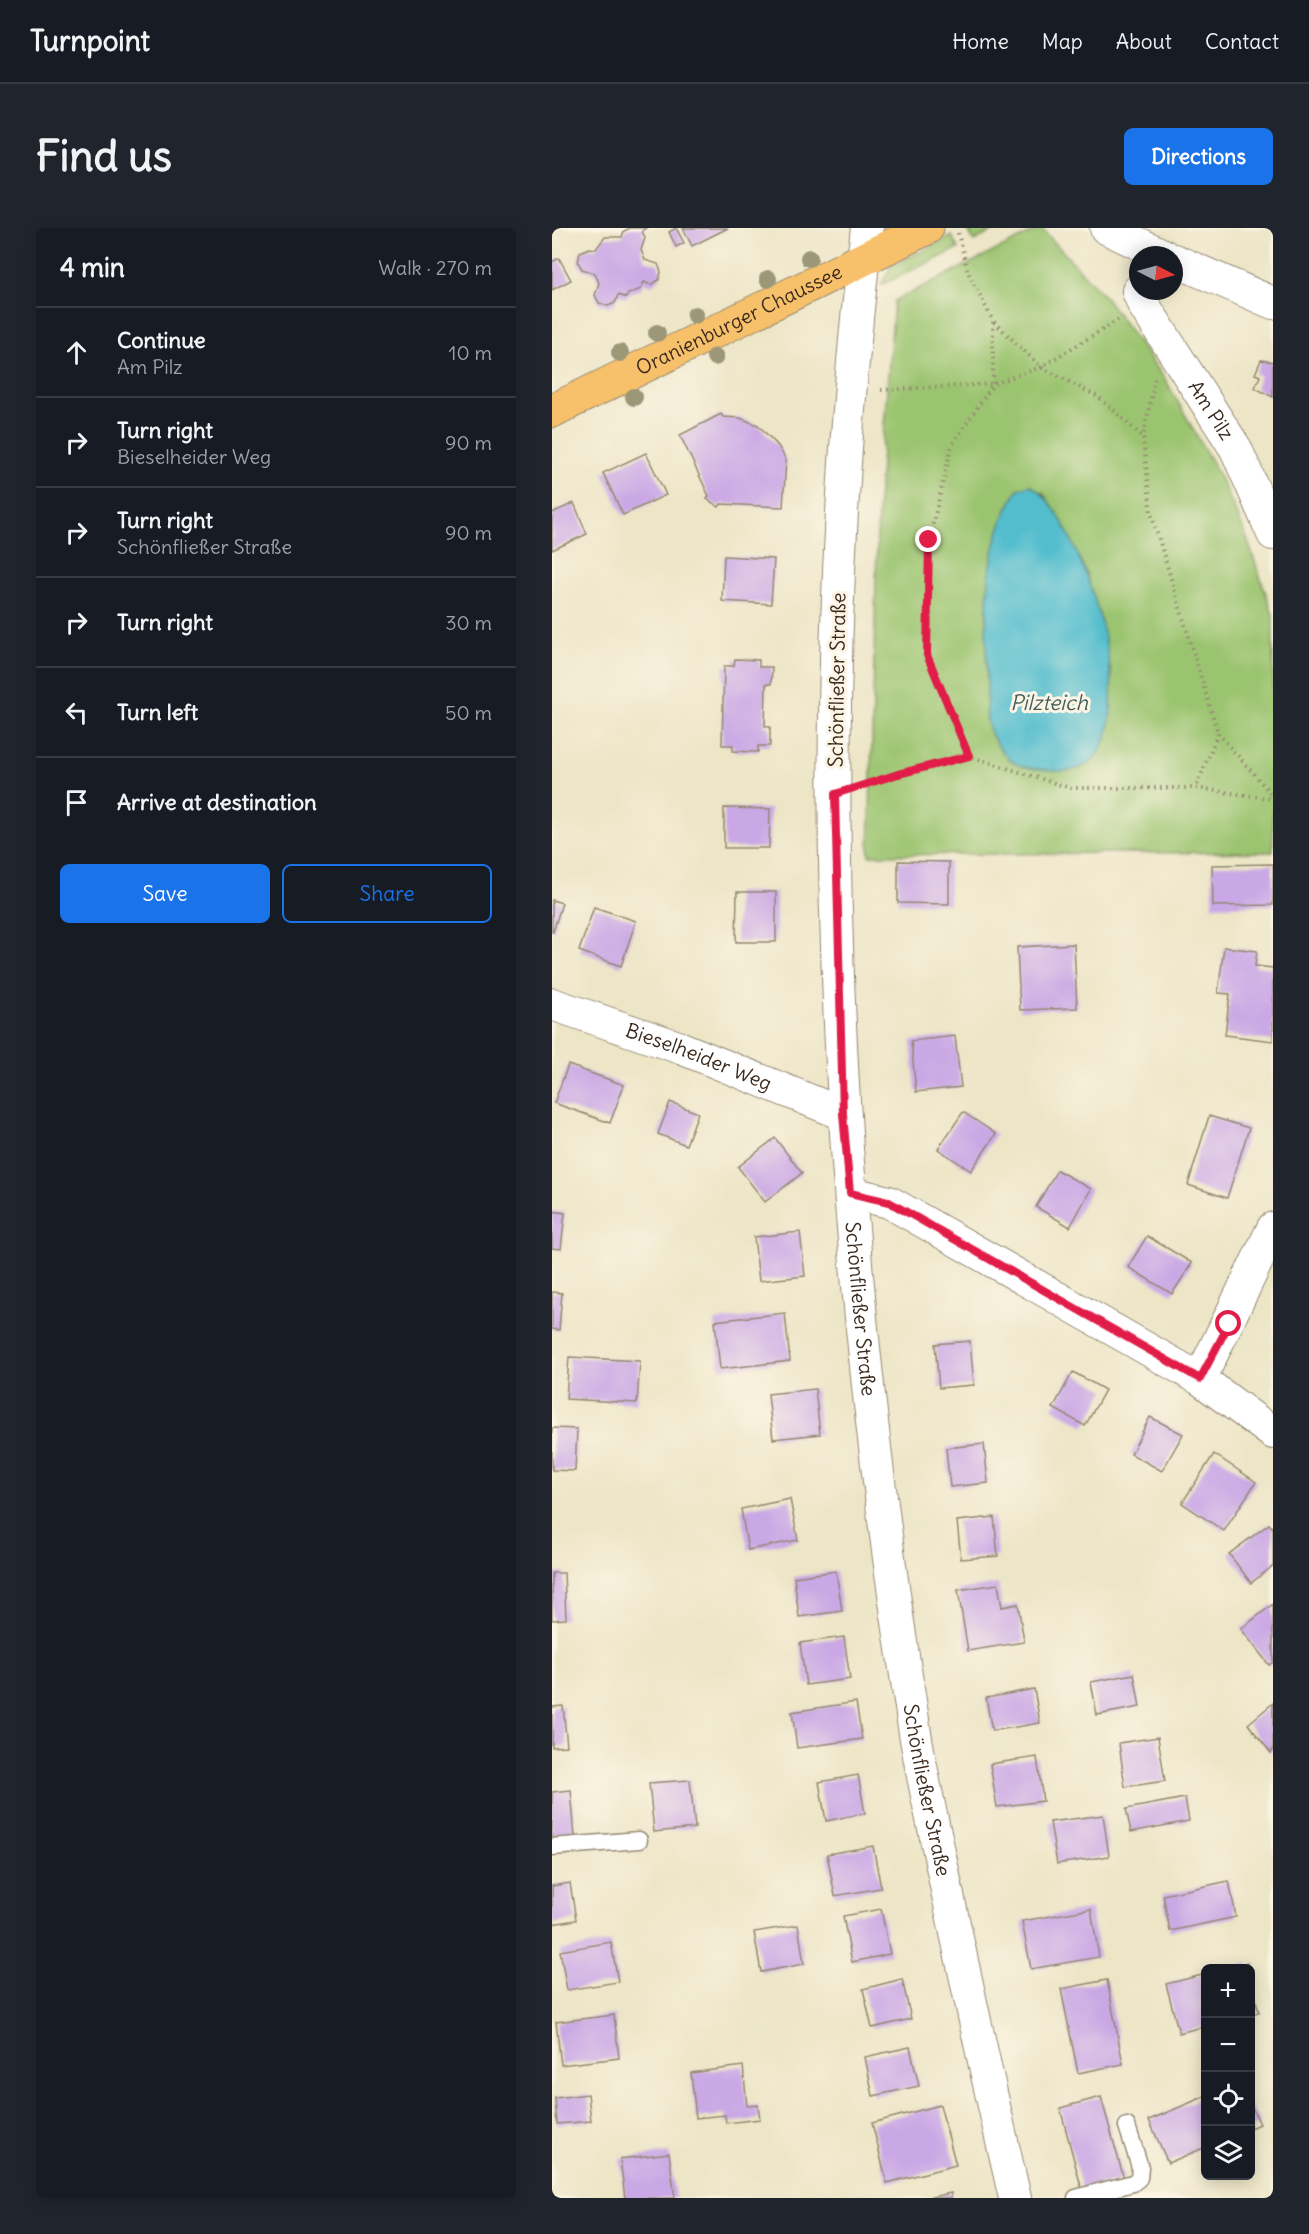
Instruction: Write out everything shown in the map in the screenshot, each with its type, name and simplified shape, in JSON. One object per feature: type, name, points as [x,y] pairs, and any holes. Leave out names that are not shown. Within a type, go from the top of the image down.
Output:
[{"type":"main road","name":"Oranienburger Chaussee","points":[[552,411],[865,243],[943,230]]},
{"type":"street","points":[[1113,232],[1143,246]]},
{"type":"street","name":"Am Pilz","points":[[1113,232],[1129,269]]},
{"type":"street","name":"Schönfließer Straße","points":[[865,243],[850,391],[838,594],[835,794],[843,1114],[864,1359],[879,1490],[914,1725],[966,1985],[1015,2198]]},
{"type":"street","points":[[1183,264],[1273,303]]},
{"type":"street","name":"Am Pilz","points":[[1143,300],[1236,449],[1273,534]]},
{"type":"street","name":"Bieselheider Weg","points":[[552,1004],[681,1048],[843,1114]]},
{"type":"street","points":[[850,1193],[889,1202],[1200,1379],[1273,1433]]},
{"type":"street","points":[[1200,1379],[1273,1228]]},
{"type":"lane","points":[[552,1847],[639,1840]]},
{"type":"lane","points":[[1076,2198],[1133,2183],[1139,2178],[1140,2167],[1127,2126]]},
{"type":"path","points":[[943,230],[993,321],[1041,367],[1100,398],[1143,437]]},
{"type":"path","points":[[850,391],[993,384],[1041,367],[1133,300]]},
{"type":"path","points":[[969,756],[927,655],[929,540],[952,445],[993,384],[993,321]]},
{"type":"path","points":[[1164,336],[1143,437],[1150,513],[1218,733],[1273,798]]},
{"type":"path","points":[[1196,788],[1218,733]]},
{"type":"path","points":[[835,794],[898,774],[969,756],[1070,788],[1196,788],[1273,798]]},
{"type":"green space","points":[[967,228],[999,228],[974,241]]},
{"type":"green space","points":[[1041,228],[1106,298],[1165,379],[1220,477],[1245,533],[1273,614],[1273,852],[869,855],[878,502],[894,301]],"holes":[[[1042,491],[1060,519],[1086,573],[1111,670],[1111,707],[1107,740]]]},
{"type":"green space","points":[[952,236],[958,249],[881,285],[891,266]]},
{"type":"water","name":"Pilzteich","points":[[1030,485],[1052,506],[1078,554],[1101,621],[1110,676],[1111,705],[1108,731],[1098,753],[1082,767],[1057,771],[1025,767],[1014,763],[994,739],[987,716],[986,616],[991,561],[999,529],[1011,502],[1018,489]]},
{"type":"building","points":[[630,228],[647,228],[642,231],[645,238],[641,250],[645,260],[658,264],[661,272],[659,280],[651,285],[644,282],[641,289],[628,294],[626,298],[618,295],[615,303],[608,306],[599,303],[595,295],[599,283],[595,273],[582,269],[578,262],[580,252],[589,248],[596,249],[605,237],[622,237],[624,231]]},
{"type":"building","points":[[676,228],[684,243],[676,247],[669,232]]},
{"type":"building","points":[[683,228],[728,228],[692,246]]},
{"type":"building","points":[[559,258],[571,280],[552,290],[552,262]]},
{"type":"building","points":[[1261,360],[1273,362],[1273,397],[1255,388],[1260,376],[1255,374]]},
{"type":"building","points":[[721,414],[723,417],[740,418],[758,425],[778,446],[786,460],[783,507],[721,504],[719,507],[707,499],[709,496],[680,435]]},
{"type":"building","points":[[646,453],[666,495],[623,515],[603,473]]},
{"type":"building","points":[[574,503],[587,534],[552,550],[552,513]]},
{"type":"building","points":[[724,556],[774,559],[771,604],[722,601]]},
{"type":"building","points":[[735,659],[759,660],[759,667],[772,667],[771,684],[766,684],[765,726],[770,727],[770,746],[758,746],[758,752],[733,751],[733,745],[722,745],[724,666],[734,666]]},
{"type":"building","points":[[724,808],[770,809],[769,848],[724,848]]},
{"type":"building","points":[[898,861],[949,862],[949,904],[898,903]]},
{"type":"building","points":[[1273,864],[1273,905],[1213,906],[1212,865]]},
{"type":"building","points":[[737,892],[776,892],[776,942],[736,942]]},
{"type":"building","points":[[552,900],[562,903],[553,932],[552,932]]},
{"type":"building","points":[[594,907],[636,921],[621,966],[579,951]]},
{"type":"building","points":[[1074,944],[1077,1008],[1020,1010],[1017,947]]},
{"type":"building","points":[[1224,947],[1257,951],[1255,966],[1273,968],[1273,1041],[1225,1035],[1230,994],[1218,993]]},
{"type":"building","points":[[955,1036],[961,1087],[916,1092],[911,1041]]},
{"type":"building","points":[[568,1065],[624,1085],[610,1123],[554,1103]]},
{"type":"building","points":[[670,1102],[698,1113],[686,1145],[658,1134]]},
{"type":"building","points":[[963,1112],[996,1134],[971,1171],[938,1149]]},
{"type":"building","points":[[1209,1116],[1249,1128],[1227,1198],[1188,1185]]},
{"type":"building","points":[[775,1138],[802,1173],[765,1202],[738,1167]]},
{"type":"building","points":[[1057,1170],[1091,1189],[1070,1227],[1036,1207]]},
{"type":"building","points":[[552,1211],[565,1213],[561,1249],[552,1248]]},
{"type":"building","points":[[800,1232],[805,1276],[759,1281],[754,1237]]},
{"type":"building","points":[[1147,1236],[1192,1263],[1172,1294],[1128,1267]]},
{"type":"building","points":[[552,1292],[562,1293],[559,1330],[552,1329]]},
{"type":"building","points":[[785,1313],[790,1361],[720,1369],[715,1321]]},
{"type":"building","points":[[970,1341],[974,1385],[939,1388],[935,1344]]},
{"type":"building","points":[[569,1357],[640,1361],[637,1403],[566,1399]]},
{"type":"building","points":[[1073,1372],[1105,1390],[1085,1426],[1053,1408]]},
{"type":"building","points":[[815,1389],[820,1434],[773,1439],[768,1394]]},
{"type":"building","points":[[1150,1417],[1183,1434],[1162,1471],[1131,1454]]},
{"type":"building","points":[[552,1428],[577,1429],[575,1471],[552,1470]]},
{"type":"building","points":[[984,1444],[988,1483],[950,1487],[946,1448]]},
{"type":"building","points":[[1214,1454],[1256,1482],[1224,1531],[1182,1503]]},
{"type":"building","points":[[790,1499],[798,1540],[748,1550],[741,1509]]},
{"type":"building","points":[[994,1517],[998,1556],[961,1559],[957,1521]]},
{"type":"building","points":[[1269,1524],[1273,1528],[1273,1566],[1251,1583],[1229,1554]]},
{"type":"building","points":[[836,1571],[842,1611],[799,1617],[794,1577]]},
{"type":"building","points":[[552,1573],[564,1573],[566,1619],[552,1620]]},
{"type":"building","points":[[998,1584],[1002,1607],[1018,1604],[1024,1642],[968,1651],[958,1590]]},
{"type":"building","points":[[1273,1604],[1273,1662],[1269,1665],[1241,1629]]},
{"type":"building","points":[[844,1637],[850,1679],[806,1685],[800,1643]]},
{"type":"building","points":[[1134,1674],[1140,1707],[1097,1715],[1091,1682]]},
{"type":"building","points":[[1034,1689],[1040,1723],[992,1731],[986,1698]]},
{"type":"building","points":[[856,1702],[862,1739],[797,1748],[792,1712]]},
{"type":"building","points":[[1273,1703],[1273,1751],[1271,1753],[1248,1724]]},
{"type":"building","points":[[563,1706],[567,1746],[552,1747],[552,1707]]},
{"type":"building","points":[[1158,1737],[1165,1781],[1125,1787],[1119,1743]]},
{"type":"building","points":[[1037,1757],[1043,1801],[997,1807],[990,1764]]},
{"type":"building","points":[[858,1775],[865,1813],[826,1821],[819,1782]]},
{"type":"building","points":[[690,1780],[695,1828],[654,1832],[649,1783]]},
{"type":"building","points":[[571,1790],[575,1837],[552,1839],[552,1792]]},
{"type":"building","points":[[1185,1798],[1189,1821],[1131,1832],[1126,1809]]},
{"type":"building","points":[[1103,1815],[1109,1856],[1057,1864],[1050,1822]]},
{"type":"building","points":[[873,1846],[881,1888],[835,1896],[827,1854]]},
{"type":"building","points":[[1229,1881],[1236,1917],[1170,1931],[1163,1895]]},
{"type":"building","points":[[570,1883],[576,1920],[552,1924],[552,1886]]},
{"type":"building","points":[[881,1909],[890,1954],[852,1962],[843,1916]]},
{"type":"building","points":[[1091,1909],[1099,1957],[1031,1969],[1022,1921]]},
{"type":"building","points":[[798,1925],[804,1964],[761,1972],[754,1932]]},
{"type":"building","points":[[611,1942],[618,1982],[567,1990],[560,1951]]},
{"type":"building","points":[[1201,1975],[1201,2027],[1179,2033],[1166,1984]]},
{"type":"building","points":[[902,1979],[911,2019],[872,2028],[863,1989]]},
{"type":"building","points":[[1107,1980],[1123,2064],[1078,2073],[1061,1989]]},
{"type":"building","points":[[1255,1997],[1259,2012],[1255,2013]]},
{"type":"building","points":[[614,2015],[619,2058],[561,2065],[556,2022]]},
{"type":"building","points":[[910,2047],[919,2086],[873,2096],[865,2057]]},
{"type":"building","points":[[743,2066],[747,2106],[758,2105],[760,2119],[726,2123],[725,2115],[696,2118],[691,2073]]},
{"type":"building","points":[[588,2094],[591,2121],[557,2124],[555,2098]]},
{"type":"building","points":[[1101,2097],[1124,2179],[1082,2190],[1060,2108]]},
{"type":"building","points":[[1201,2098],[1201,2149],[1168,2163],[1149,2120]]},
{"type":"building","points":[[940,2105],[956,2165],[887,2183],[872,2123]]},
{"type":"building","points":[[1255,2114],[1260,2124],[1255,2126]]},
{"type":"building","points":[[669,2153],[675,2198],[625,2198],[620,2159]]},
{"type":"building","points":[[951,2193],[951,2198],[931,2198],[931,2197]]},
{"type":"route","points":[[929,540],[927,655],[969,756],[898,774],[835,794],[843,1114],[850,1193],[889,1202],[1200,1379],[1229,1324]]}]
